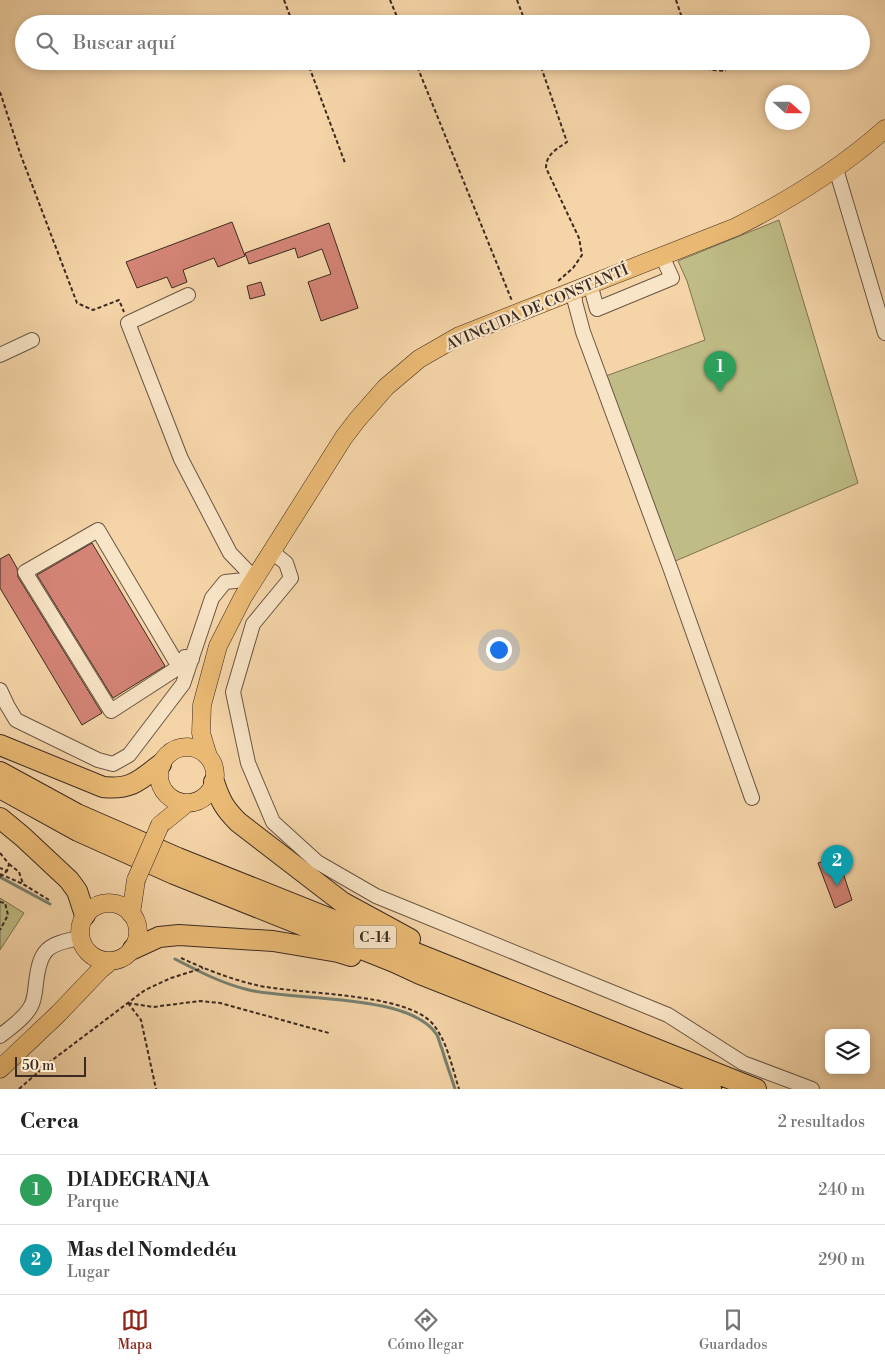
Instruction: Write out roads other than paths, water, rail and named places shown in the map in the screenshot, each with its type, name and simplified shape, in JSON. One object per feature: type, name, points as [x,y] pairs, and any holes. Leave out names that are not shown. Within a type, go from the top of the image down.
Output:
[{"type":"highway","points":[[0,745],[103,787],[127,787],[161,764]]},
{"type":"highway","name":"C-14","points":[[0,772],[77,814],[178,858],[756,1089]]},
{"type":"highway","points":[[214,782],[220,800],[226,810],[238,822],[342,902],[401,935],[574,1017]]},
{"type":"highway","name":"C-14","points":[[0,788],[78,831],[174,874],[711,1089]]},
{"type":"highway","points":[[0,818],[69,880],[77,891],[85,914]]},
{"type":"highway","points":[[133,948],[159,936],[168,935],[273,941],[338,952],[420,974]]},
{"type":"main road","name":"AVINGUDA DE CONSTANTÍ","points":[[202,706],[218,646],[232,616],[272,551],[344,437],[386,387],[419,359],[459,336],[736,227],[776,207],[836,169],[885,129]]},
{"type":"main road","points":[[202,706],[202,733],[215,773],[214,782],[204,797],[196,802],[178,802],[170,797],[160,782],[161,764],[166,756],[177,749],[189,735],[202,706]]},
{"type":"main road","points":[[177,749],[192,748],[208,756]]},
{"type":"main road","points":[[131,914],[136,880],[160,825],[164,790]]},
{"type":"main road","points":[[160,825],[187,803]]},
{"type":"main road","points":[[113,903],[136,880]]},
{"type":"main road","points":[[0,1069],[111,961],[127,955],[133,948],[137,940],[138,931],[136,922],[126,909],[113,903],[98,905],[85,914],[81,922],[83,944],[81,989]]},
{"type":"main road","points":[[83,944],[93,956],[111,961]]},
{"type":"street","points":[[836,169],[885,333]]},
{"type":"street","points":[[582,287],[596,309],[672,278],[662,256]]},
{"type":"street","points":[[582,287],[575,302],[583,332],[671,570],[752,798]]},
{"type":"street","points":[[188,295],[128,323],[181,459],[230,553],[255,579]]},
{"type":"street","points":[[0,354],[32,340]]},
{"type":"street","points":[[179,667],[98,530],[25,572],[111,712],[179,667],[185,657],[192,659]]},
{"type":"street","points":[[272,551],[286,563],[291,578],[253,624],[233,692],[248,763],[273,822],[318,862],[376,896],[668,1015],[743,1063],[812,1089]]},
{"type":"street","points":[[0,690],[16,720],[98,760],[113,764],[129,755],[184,684],[212,598],[225,582],[255,579]]},
{"type":"street","points":[[0,1036],[26,1014],[31,1006],[38,966],[50,947],[60,942],[83,944]]},
{"type":"waterway","points":[[0,877],[50,904]]},
{"type":"waterway","points":[[175,959],[220,981],[249,990],[378,1005],[403,1012],[423,1021],[437,1035],[455,1089]]},
{"type":"place","name":"DIADEGRANJA","points":[[720,392]]},
{"type":"place","name":"Mas del Nomdedéu","points":[[837,886]]}]
